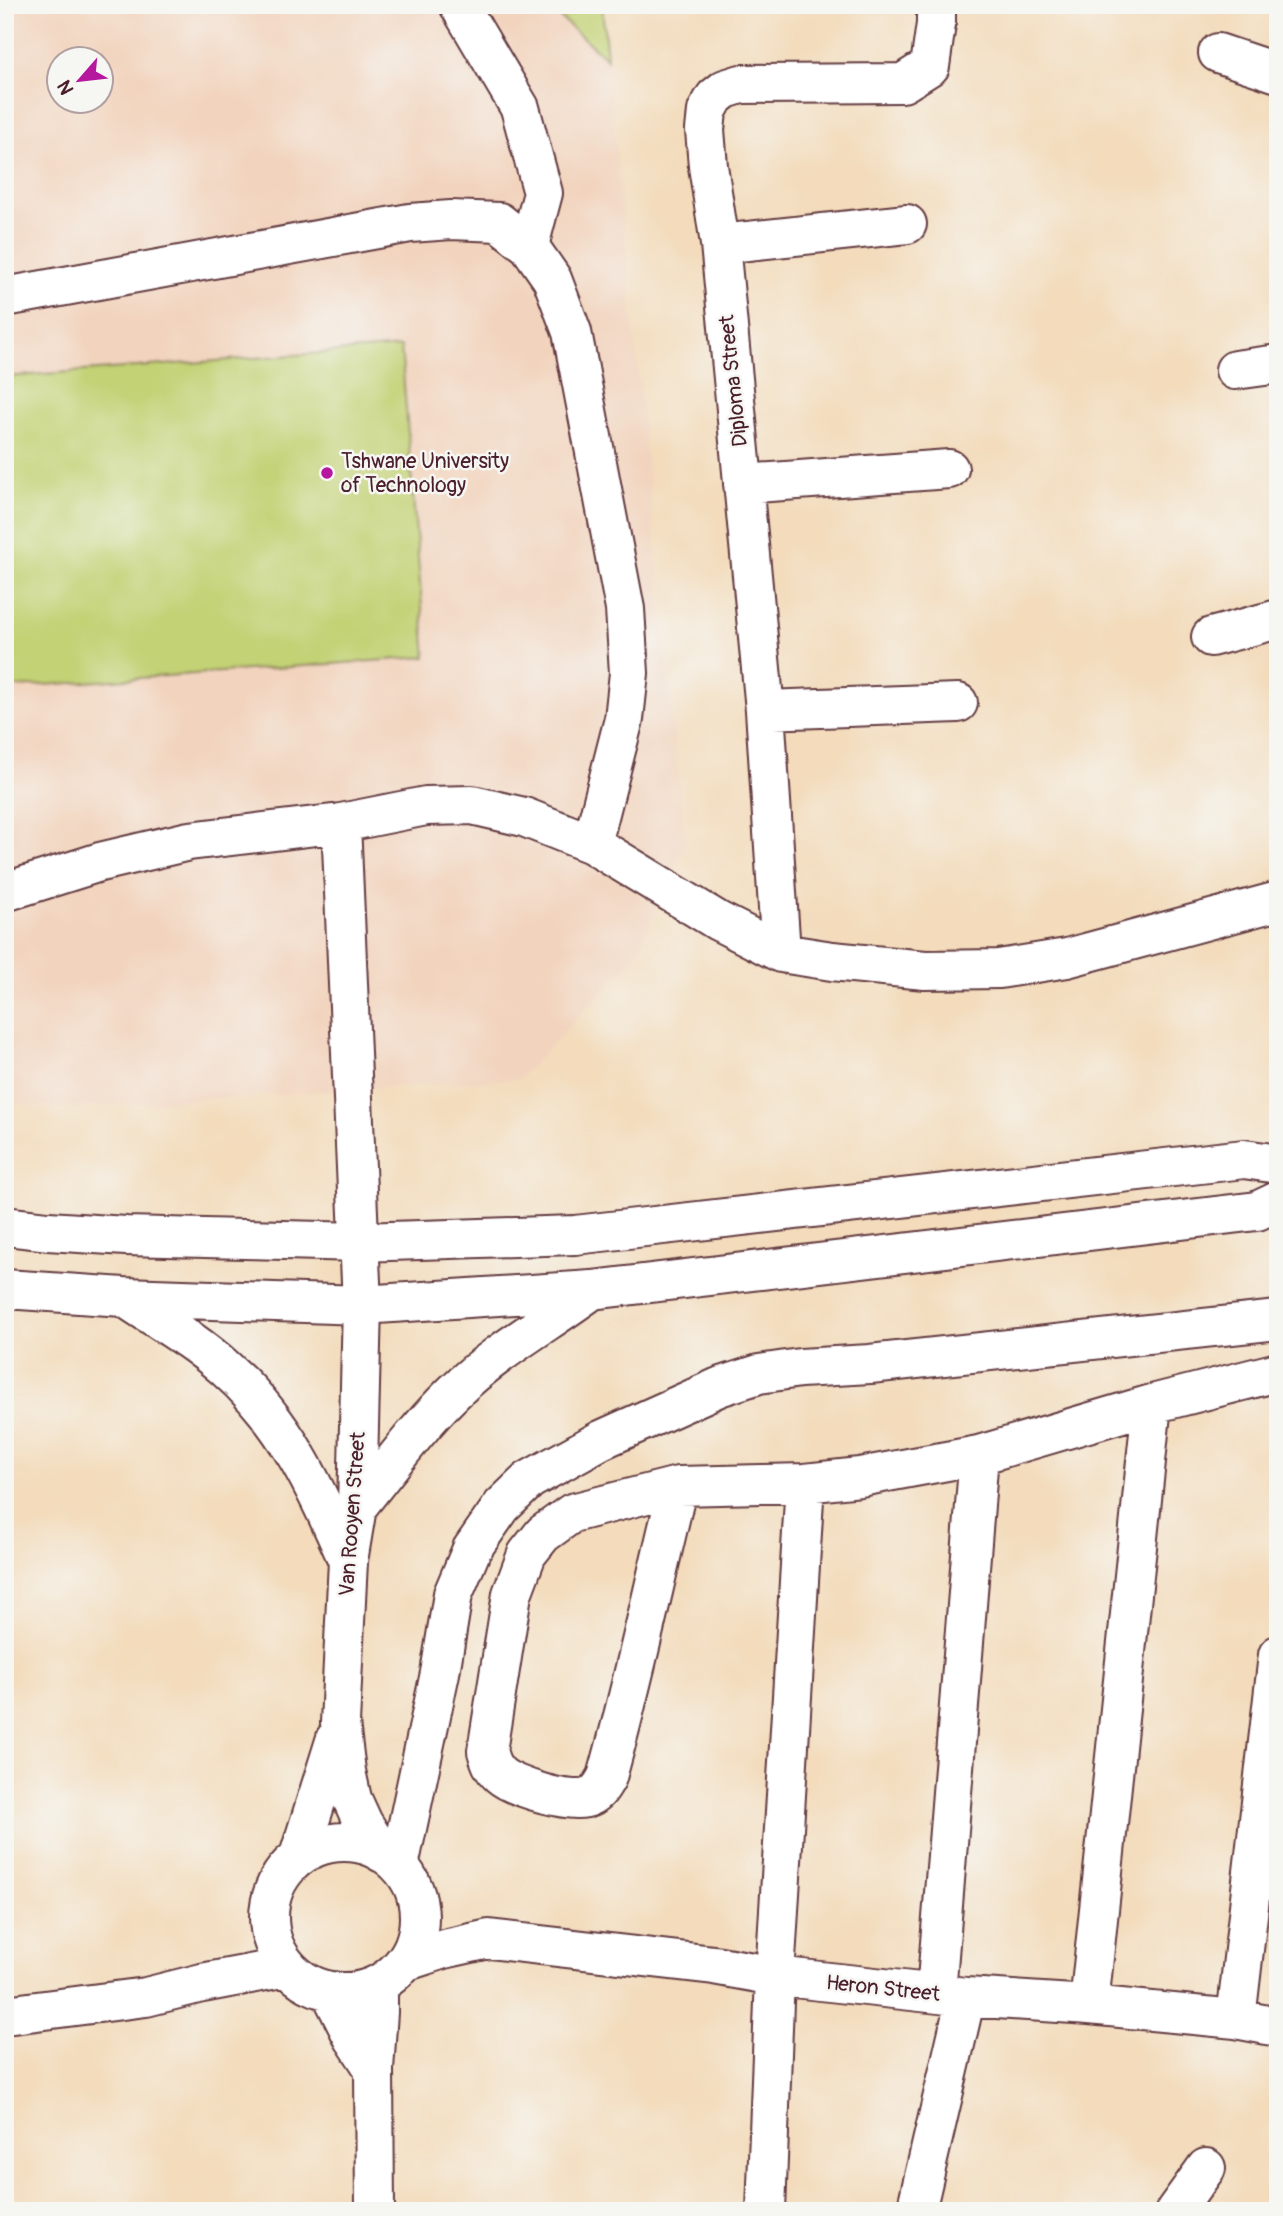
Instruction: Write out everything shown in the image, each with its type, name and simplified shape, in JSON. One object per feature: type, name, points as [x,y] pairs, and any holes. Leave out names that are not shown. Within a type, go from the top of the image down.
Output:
[{"type":"street","points":[[459,5],[520,108],[543,192],[529,246]]},
{"type":"street","name":"Diploma Street","points":[[781,953],[765,710],[720,244],[708,166],[705,130],[707,111],[715,97],[725,89],[741,84],[903,83],[930,66],[936,5]]},
{"type":"street","points":[[1218,53],[1278,73]]},
{"type":"street","points":[[5,297],[410,223],[451,220],[499,222],[529,246],[552,279],[572,332],[625,609],[629,673],[624,719],[592,844]]},
{"type":"street","points":[[720,244],[907,224]]},
{"type":"street","points":[[1235,370],[1278,364]]},
{"type":"street","points":[[743,484],[948,469]]},
{"type":"street","points":[[1212,637],[1278,619]]},
{"type":"street","points":[[765,710],[958,703]]},
{"type":"street","points":[[5,892],[100,862],[190,841],[341,823],[426,806],[472,806],[524,817],[592,844],[718,921],[781,953],[832,961],[925,970],[999,969],[1067,958],[1278,901]]},
{"type":"street","name":"Van Rooyen Street","points":[[341,823],[362,1305],[357,1507],[348,1561],[340,1723],[352,1798],[363,1823],[410,1883],[418,1903]]},
{"type":"street","points":[[5,1226],[126,1236],[360,1242],[575,1235],[1244,1159],[1278,1164]]},
{"type":"street","points":[[19,1290],[124,1297],[362,1305],[592,1290],[1257,1211],[1278,1201]]},
{"type":"street","points":[[357,1507],[428,1419],[455,1391],[495,1356],[546,1324],[592,1290]]},
{"type":"street","points":[[124,1297],[226,1368],[264,1409],[295,1451],[316,1489],[348,1561]]},
{"type":"street","points":[[299,1856],[319,1846],[341,1842],[362,1844],[391,1859],[440,1673],[453,1594],[472,1549],[502,1506],[529,1480],[601,1440],[719,1387],[759,1374],[1278,1320]]},
{"type":"street","points":[[678,1486],[631,1692],[607,1777],[600,1790],[588,1798],[576,1801],[516,1785],[501,1776],[491,1764],[487,1751],[512,1594],[527,1554],[543,1534],[572,1513],[678,1486],[805,1483],[860,1477],[979,1455],[1152,1404],[1278,1372]]},
{"type":"street","points":[[1089,2005],[1152,1404]]},
{"type":"street","points":[[916,2211],[951,1995],[979,1455]]},
{"type":"street","points":[[766,2211],[775,1976],[805,1483]]},
{"type":"street","points":[[1236,2019],[1278,1655]]},
{"type":"street","name":"Van Rooyen Street","points":[[269,1922],[271,1897],[282,1874],[299,1856],[328,1770],[340,1723]]},
{"type":"street","points":[[375,2211],[374,2068],[378,2012],[391,1973],[414,1944],[419,1923],[418,1903]]},
{"type":"street","name":"Heron Street","points":[[418,1903],[489,1940]]},
{"type":"street","points":[[269,1922],[272,1938],[288,1967],[307,1983],[330,1991],[354,1992],[391,1973]]},
{"type":"street","points":[[202,1983],[269,1922]]},
{"type":"street","name":"Heron Street","points":[[391,1973],[444,1949],[489,1940],[714,1965],[775,1976],[951,1995],[1236,2019],[1278,2027]]},
{"type":"street","points":[[5,2015],[146,1997],[202,1983],[288,1967]]},
{"type":"street","points":[[330,1991],[353,2037],[374,2068]]},
{"type":"street","points":[[1175,2211],[1206,2168]]},
{"type":"shaded area","name":"Tshwane University of Technology","points":[[5,5],[546,5],[607,59],[685,844],[635,957],[519,1079],[64,1108],[5,1103]]},
{"type":"green space","points":[[546,5],[602,5],[607,59]]},
{"type":"green space","points":[[401,347],[426,657],[5,688],[5,377]]},
{"type":"place","name":"Tshwane University of Technology","points":[[327,473]]}]
